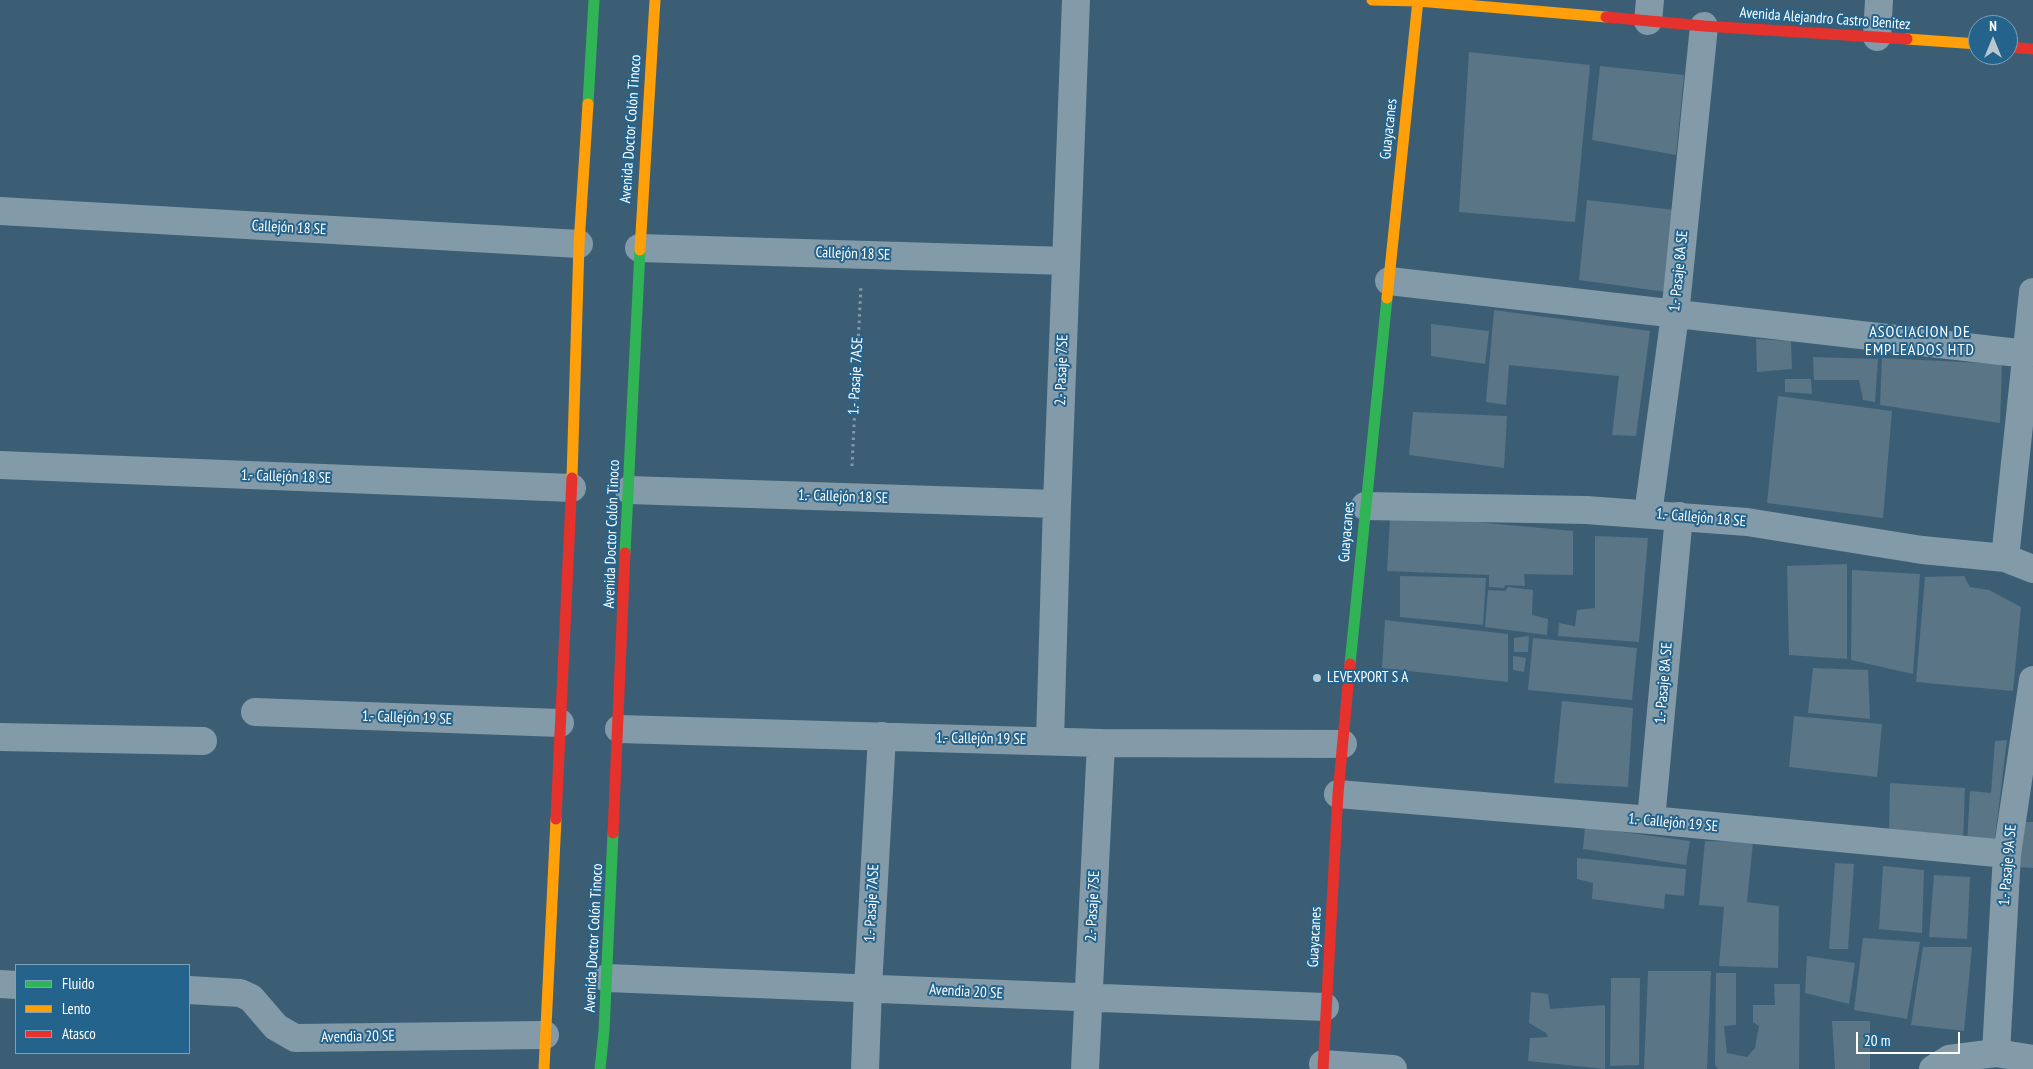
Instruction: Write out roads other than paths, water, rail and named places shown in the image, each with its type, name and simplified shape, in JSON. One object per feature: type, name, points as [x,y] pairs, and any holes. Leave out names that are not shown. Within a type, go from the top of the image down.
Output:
[{"type":"main road","points":[[544,1069],[572,488],[578,244],[594,0]]},
{"type":"main road","name":"Avenida Doctor Colón Tinoco","points":[[600,1069],[607,978],[619,729],[639,248],[655,0]]},
{"type":"main road","name":"Avenida Alejandro Castro Benitez","points":[[1372,0],[1649,11],[1704,26],[1968,43]]},
{"type":"main road","name":"Guayacanes","points":[[1323,1066],[1338,794],[1364,506],[1418,1]]},
{"type":"main road","points":[[2018,48],[2033,49]]},
{"type":"street","name":"2.- Pasaje 7SE","points":[[1050,740],[1076,0]]},
{"type":"street","points":[[1877,37],[1879,0]]},
{"type":"street","name":"1.- Pasaje 8A SE","points":[[1648,514],[1675,315],[1704,26]]},
{"type":"street","name":"Callejón 18 SE","points":[[0,212],[578,244]]},
{"type":"street","name":"Callejón 18 SE","points":[[639,248],[1066,261]]},
{"type":"street","points":[[1389,281],[2027,354]]},
{"type":"street","points":[[2005,558],[2028,398],[2027,354],[2033,292]]},
{"type":"street","name":"1.- Callejón 18 SE","points":[[0,465],[572,488]]},
{"type":"street","name":"1.- Callejón 18 SE","points":[[628,490],[1057,504]]},
{"type":"street","name":"1.- Callejón 18 SE","points":[[1364,506],[1586,510],[1747,522],[1922,550],[2005,558],[2033,569]]},
{"type":"street","name":"1.- Pasaje 8A SE","points":[[1651,820],[1679,516]]},
{"type":"street","name":"1.- Pasaje 9A SE","points":[[1996,1053],[2008,854],[2033,680]]},
{"type":"street","name":"1.- Callejón 19 SE","points":[[254,712],[560,723]]},
{"type":"street","name":"1.- Callejón 19 SE","points":[[619,729],[1050,740],[1101,743],[1343,744]]},
{"type":"street","name":"1.- Pasaje 7ASE","points":[[865,1069],[882,736]]},
{"type":"street","points":[[0,737],[203,741]]},
{"type":"street","name":"2.- Pasaje 7SE","points":[[1084,1069],[1101,743]]},
{"type":"street","name":"1.- Callejón 19 SE","points":[[1338,794],[1651,820],[2008,854]]},
{"type":"street","name":"Avendia 20 SE","points":[[607,978],[1326,1007]]},
{"type":"street","points":[[0,984],[15,984]]},
{"type":"street","name":"Avendia 20 SE","points":[[190,990],[240,992],[251,998],[276,1027],[285,1034],[295,1038],[545,1035]]},
{"type":"street","points":[[1941,1064],[1996,1053],[2033,1059]]},
{"type":"street","points":[[1323,1066],[1393,1069]]},
{"type":"place","name":"LEVEXPORT S A","points":[[1317,678]]},
{"type":"district","name":"ASOCIACION DE EMPLEADOS HTD","points":[[1920,341]]}]
